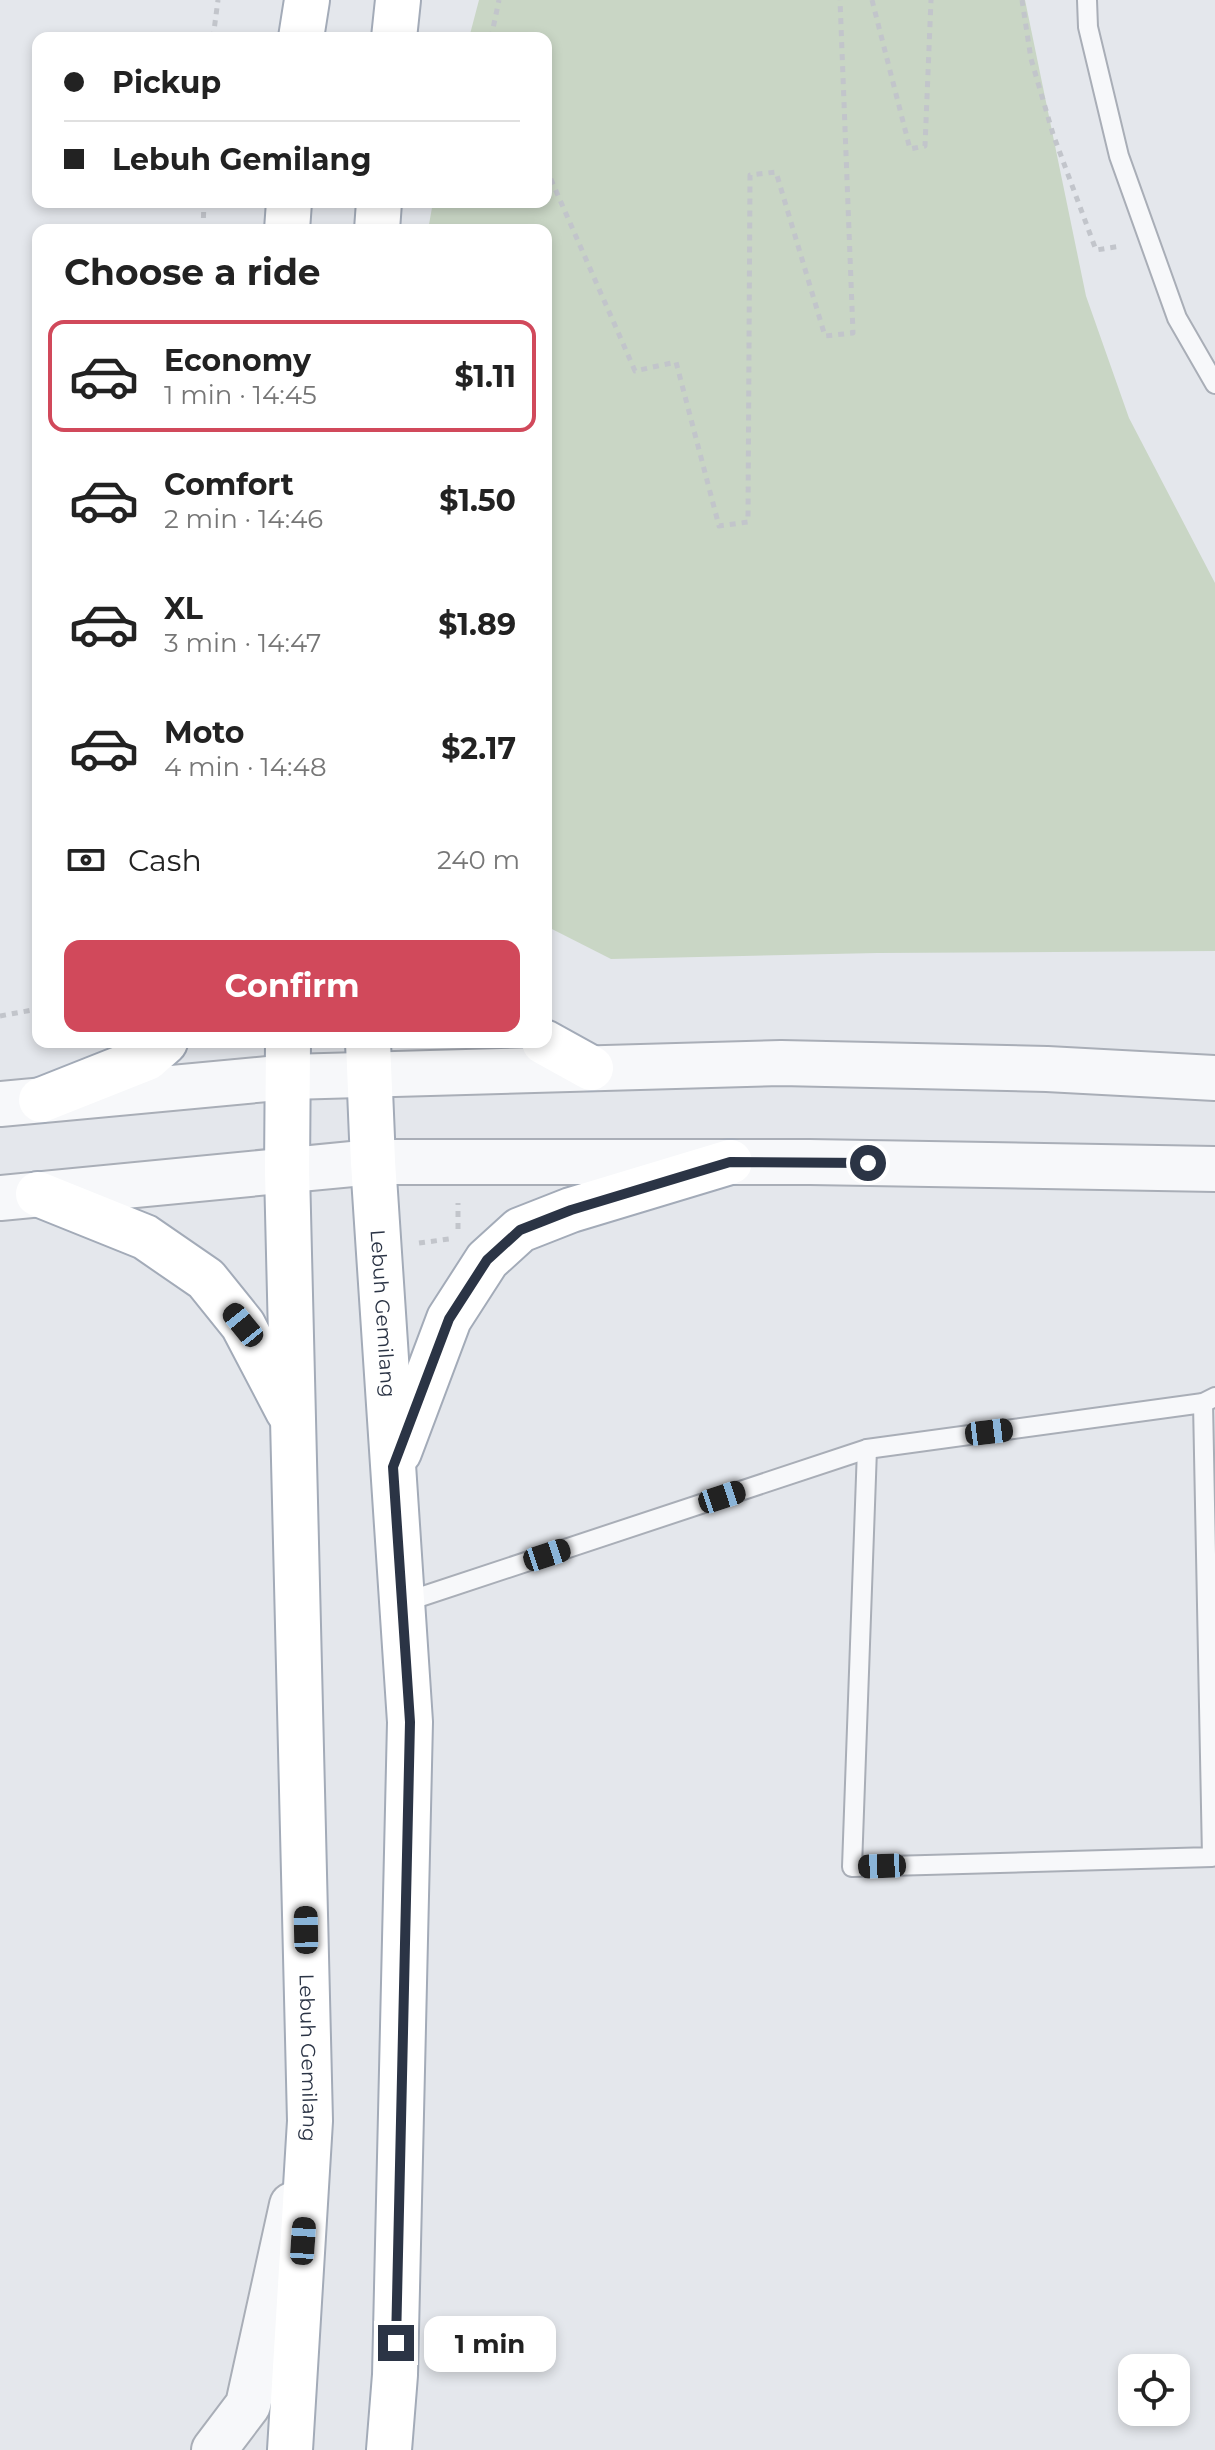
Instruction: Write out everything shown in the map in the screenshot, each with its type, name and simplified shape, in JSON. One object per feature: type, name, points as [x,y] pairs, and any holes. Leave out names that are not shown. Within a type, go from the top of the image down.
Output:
[{"type":"main road","points":[[302,32],[307,0]]},
{"type":"main road","points":[[395,32],[398,0]]},
{"type":"main road","points":[[552,1046],[591,1068]]},
{"type":"main road","points":[[20,1102],[147,1058],[158,1048]]},
{"type":"main road","name":"Lebuh Gemilang","points":[[368,1058],[410,1738],[395,2375],[389,2450]]},
{"type":"main road","name":"Lebuh Gemilang","points":[[288,1060],[287,1171],[310,2121],[290,2450]]},
{"type":"main road","points":[[393,1467],[449,1319],[487,1260],[520,1230],[571,1210],[730,1162]]},
{"type":"main road","points":[[19,1196],[145,1237],[206,1279],[243,1325],[293,1420]]},
{"type":"street","points":[[20,1102],[288,1060],[368,1058],[591,1068],[797,1063],[1047,1069],[1215,1078]]},
{"type":"street","points":[[19,1196],[373,1162],[730,1162],[1215,1169]]},
{"type":"street","points":[[214,2450],[248,2405],[310,2121]]},
{"type":"lane","points":[[1087,0],[1088,27],[1119,156],[1177,318],[1215,384]]},
{"type":"lane","points":[[402,1603],[867,1449],[1209,1400],[1212,1857],[852,1867],[867,1449]]},
{"type":"path","points":[[214,32],[218,0]]},
{"type":"path","points":[[492,32],[499,0]]},
{"type":"path","points":[[552,182],[635,371],[676,362],[719,526],[748,522],[750,175],[776,172],[825,336],[853,333],[840,0]]},
{"type":"path","points":[[872,0],[910,149],[925,146],[931,0]]},
{"type":"path","points":[[1022,0],[1031,59],[1053,134],[1096,250],[1150,242]]},
{"type":"path","points":[[0,1016],[32,1010]]},
{"type":"green space","points":[[479,0],[1025,0],[1086,296],[1129,418],[1215,583],[1215,951],[877,953],[611,959],[552,929],[552,224],[429,224],[432,208],[552,208],[552,32],[471,32]]},
{"type":"route","points":[[396,2343],[410,1722],[393,1467],[449,1319],[487,1260],[520,1230],[571,1210],[730,1162],[868,1163]]}]
